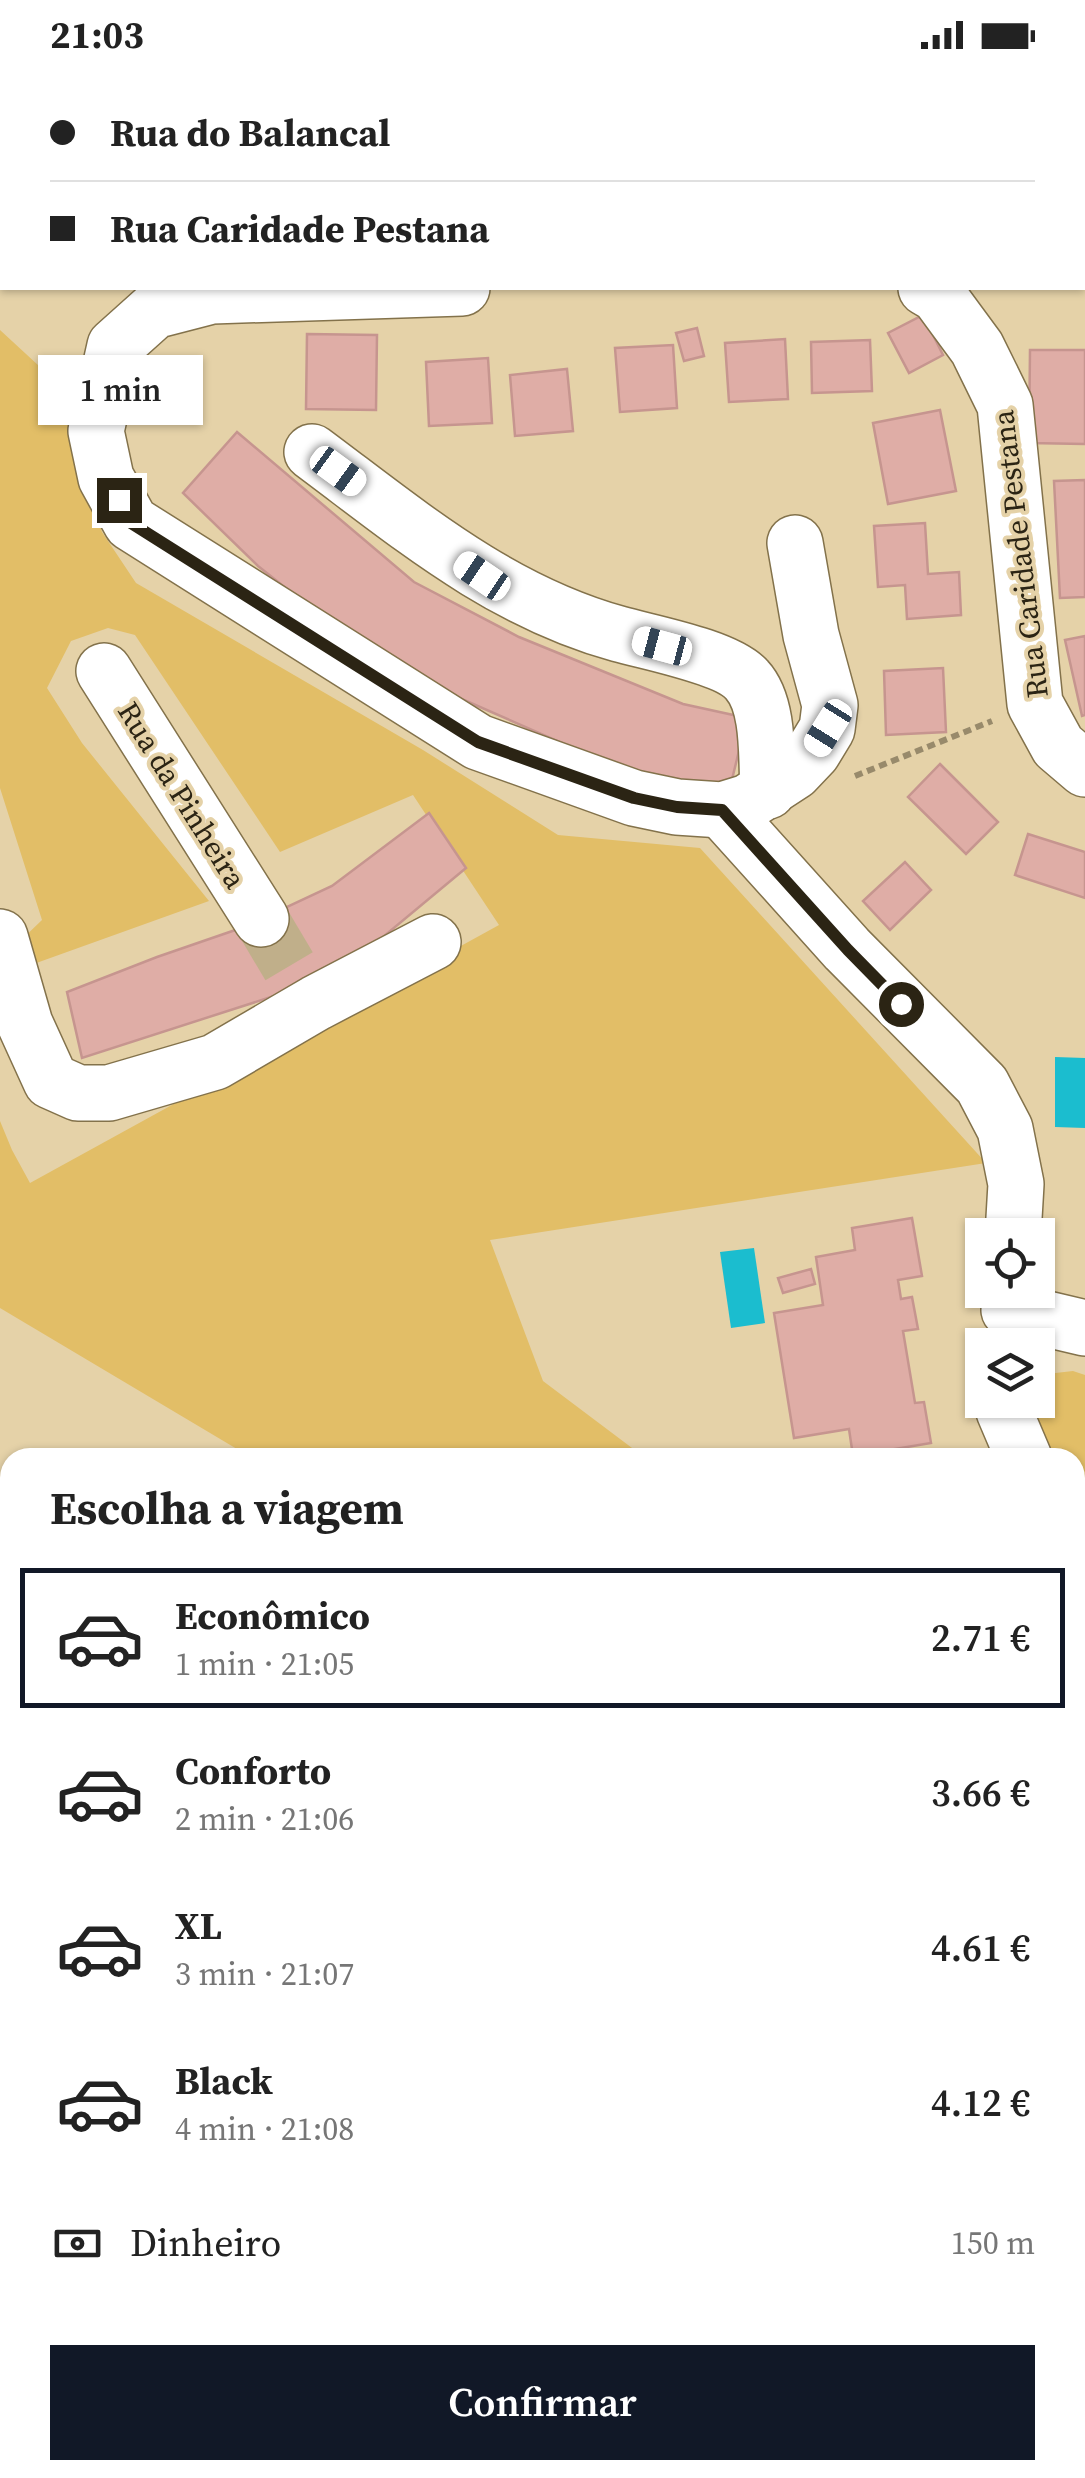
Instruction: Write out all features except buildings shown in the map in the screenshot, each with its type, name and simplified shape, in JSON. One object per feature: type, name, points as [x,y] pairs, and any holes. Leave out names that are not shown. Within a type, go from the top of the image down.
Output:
[{"type":"street","points":[[400,290],[212,296],[154,312],[114,346],[96,431],[106,478],[131,523],[478,742],[634,798],[677,807],[761,791],[813,752],[828,728],[830,706],[811,634],[795,544]]},
{"type":"street","name":"Rua Caridade Pestana","points":[[929,290],[938,295],[977,348],[1006,404],[1035,704],[1058,746],[1085,769]]},
{"type":"street","points":[[312,452],[482,576],[598,629],[727,664],[746,678],[757,694],[763,714],[761,791],[848,950],[982,1085],[1006,1129],[1016,1184],[1015,1218]]},
{"type":"street","name":"Rua da Pinheira","points":[[104,671],[261,920]]},
{"type":"street","points":[[0,937],[26,1024],[51,1082],[78,1094],[110,1093],[215,1062],[308,993],[433,942]]},
{"type":"street","points":[[1008,1315],[1085,1328]]},
{"type":"street","points":[[1007,1418],[1020,1448]]},
{"type":"path","points":[[761,791],[852,778],[1035,704]]},
{"type":"shaded area","points":[[0,330],[77,401],[76,452],[102,532],[136,583],[423,750],[558,835],[700,848],[986,1163],[490,1240],[543,1381],[632,1448],[235,1448],[0,1308],[0,1121],[30,1183],[499,925],[413,795],[280,852],[135,635],[108,628],[71,641],[47,688],[82,743],[209,901],[28,966],[17,944],[42,920],[0,788]]},
{"type":"shaded area","points":[[1073,1371],[1085,1375],[1085,1448],[1037,1448],[1029,1418],[1055,1418],[1055,1373]]},
{"type":"water","points":[[1055,1057],[1085,1058],[1085,1128],[1055,1127]]},
{"type":"water","points":[[754,1248],[765,1323],[731,1328],[720,1252]]},
{"type":"tunnel","points":[[261,919],[299,983]]},
{"type":"route","points":[[119,500],[131,523],[478,742],[634,798],[677,807],[722,810],[901,1004]]}]
